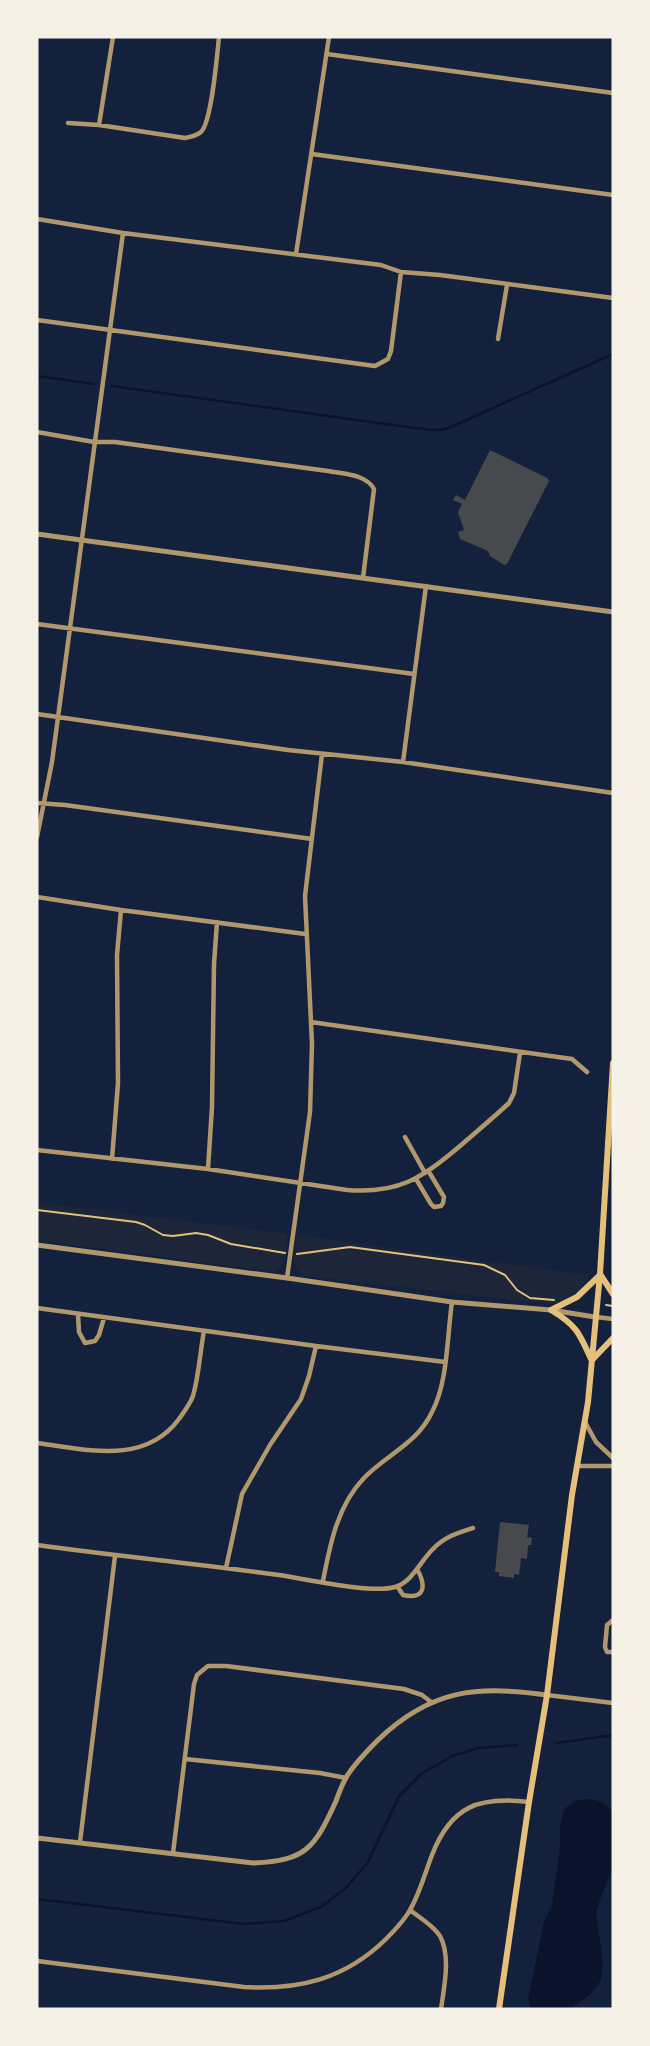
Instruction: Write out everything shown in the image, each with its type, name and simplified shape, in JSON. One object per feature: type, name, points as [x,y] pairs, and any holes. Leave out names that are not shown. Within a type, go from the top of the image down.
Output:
[{"type":"main road","points":[[499,2009],[585,1422],[600,1274],[613,1063]]},
{"type":"main road","points":[[600,1274],[613,1294]]},
{"type":"main road","points":[[592,1360],[573,1325],[551,1310],[577,1297],[600,1274]]},
{"type":"main road","points":[[592,1360],[613,1338]]},
{"type":"street","points":[[99,125],[113,37]]},
{"type":"street","points":[[68,123],[185,138],[200,133],[207,121],[219,37]]},
{"type":"street","points":[[296,254],[329,37]]},
{"type":"street","points":[[327,54],[613,93]]},
{"type":"street","points":[[312,154],[613,195]]},
{"type":"street","points":[[37,219],[123,233],[381,265],[401,272],[613,298]]},
{"type":"street","points":[[37,837],[40,804],[52,762],[123,233]]},
{"type":"street","points":[[37,320],[375,366],[388,359],[391,351],[401,272]]},
{"type":"street","points":[[498,339],[507,285]]},
{"type":"street","points":[[37,432],[363,478],[370,482],[374,489],[363,578]]},
{"type":"street","points":[[37,534],[613,612]]},
{"type":"street","points":[[404,762],[426,586]]},
{"type":"street","points":[[37,625],[414,674]]},
{"type":"street","points":[[37,715],[323,754],[404,762],[613,793]]},
{"type":"street","points":[[287,1278],[310,1102],[311,1023],[305,896],[323,754]]},
{"type":"street","points":[[40,804],[65,805],[312,839]]},
{"type":"street","points":[[37,897],[305,934]]},
{"type":"street","points":[[112,1159],[118,1083],[117,955],[121,910]]},
{"type":"street","points":[[208,1170],[217,922]]},
{"type":"street","points":[[311,1023],[572,1059],[587,1072]]},
{"type":"street","points":[[37,1150],[365,1191],[391,1188],[427,1173],[509,1102],[514,1093],[520,1053]]},
{"type":"street","points":[[405,1137],[444,1197],[440,1206],[434,1207],[431,1204],[416,1178]]},
{"type":"street","points":[[37,1245],[452,1302],[551,1310],[613,1319]]},
{"type":"street","points":[[323,1581],[331,1543],[343,1508],[363,1479],[422,1430],[439,1397],[452,1302]]},
{"type":"street","points":[[37,1308],[445,1362]]},
{"type":"street","points":[[78,1314],[79,1332],[85,1343],[95,1341],[104,1318]]},
{"type":"street","points":[[37,1443],[113,1452],[138,1448],[153,1442],[169,1431],[192,1397],[204,1331]]},
{"type":"street","points":[[226,1568],[242,1494],[301,1399],[316,1346]]},
{"type":"street","points":[[585,1422],[596,1442],[613,1458]]},
{"type":"street","points":[[577,1466],[613,1465]]},
{"type":"street","points":[[37,1545],[226,1568],[368,1589],[397,1586],[410,1578],[431,1550],[447,1537],[473,1528]]},
{"type":"street","points":[[80,1842],[115,1556]]},
{"type":"street","points":[[397,1586],[403,1595],[419,1596],[423,1583],[417,1569]]},
{"type":"street","points":[[613,1620],[607,1625],[604,1647],[607,1652],[613,1652]]},
{"type":"street","points":[[173,1853],[194,1684],[197,1675],[208,1666],[404,1689],[422,1695],[432,1702]]},
{"type":"street","points":[[37,1838],[253,1863],[285,1861],[301,1853],[321,1833],[346,1778],[370,1748],[402,1719],[432,1702],[456,1694],[482,1690],[515,1690],[613,1703]]},
{"type":"street","points":[[185,1759],[346,1778]]},
{"type":"street","points":[[37,1962],[244,1987],[312,1983],[361,1959],[399,1926],[410,1910],[442,1834],[454,1818],[470,1807],[490,1800],[529,1802]]},
{"type":"street","points":[[410,1910],[431,1926],[440,1937],[444,1949],[441,2009]]},
{"type":"path","points":[[37,1210],[136,1222],[145,1224],[163,1235],[196,1233],[231,1244],[286,1253]]},
{"type":"path","points":[[296,1254],[350,1247],[484,1265],[505,1275],[517,1290],[530,1298],[557,1300]]},
{"type":"shaded area","points":[[37,1202],[287,1234],[285,1256],[282,1265],[274,1272],[37,1240]]},
{"type":"shaded area","points":[[297,1235],[589,1275],[575,1295],[552,1304],[305,1276],[294,1263]]},
{"type":"shaded area","points":[[590,1799],[603,1802],[613,1812],[613,1869],[596,1912],[603,1963],[601,1980],[592,1993],[570,2009],[531,2009],[528,1999],[544,1922],[552,1905],[564,1809],[575,1801]]},
{"type":"building","points":[[490,450],[549,481],[507,564],[504,565],[490,556],[488,551],[460,539],[458,532],[464,530],[458,512],[462,504],[453,500],[456,495],[465,500]]},
{"type":"building","points":[[500,1522],[529,1525],[527,1537],[532,1538],[531,1545],[528,1545],[527,1559],[521,1558],[519,1575],[514,1574],[514,1578],[499,1576],[499,1572],[495,1572]]},
{"type":"waterway","points":[[112,386],[442,430],[613,354]]},
{"type":"waterway","points":[[37,376],[94,384]]},
{"type":"waterway","points":[[557,1743],[613,1735]]},
{"type":"waterway","points":[[37,1899],[244,1924],[284,1921],[321,1907],[346,1888],[368,1862],[399,1796],[421,1774],[452,1756],[479,1748],[517,1745]]}]
